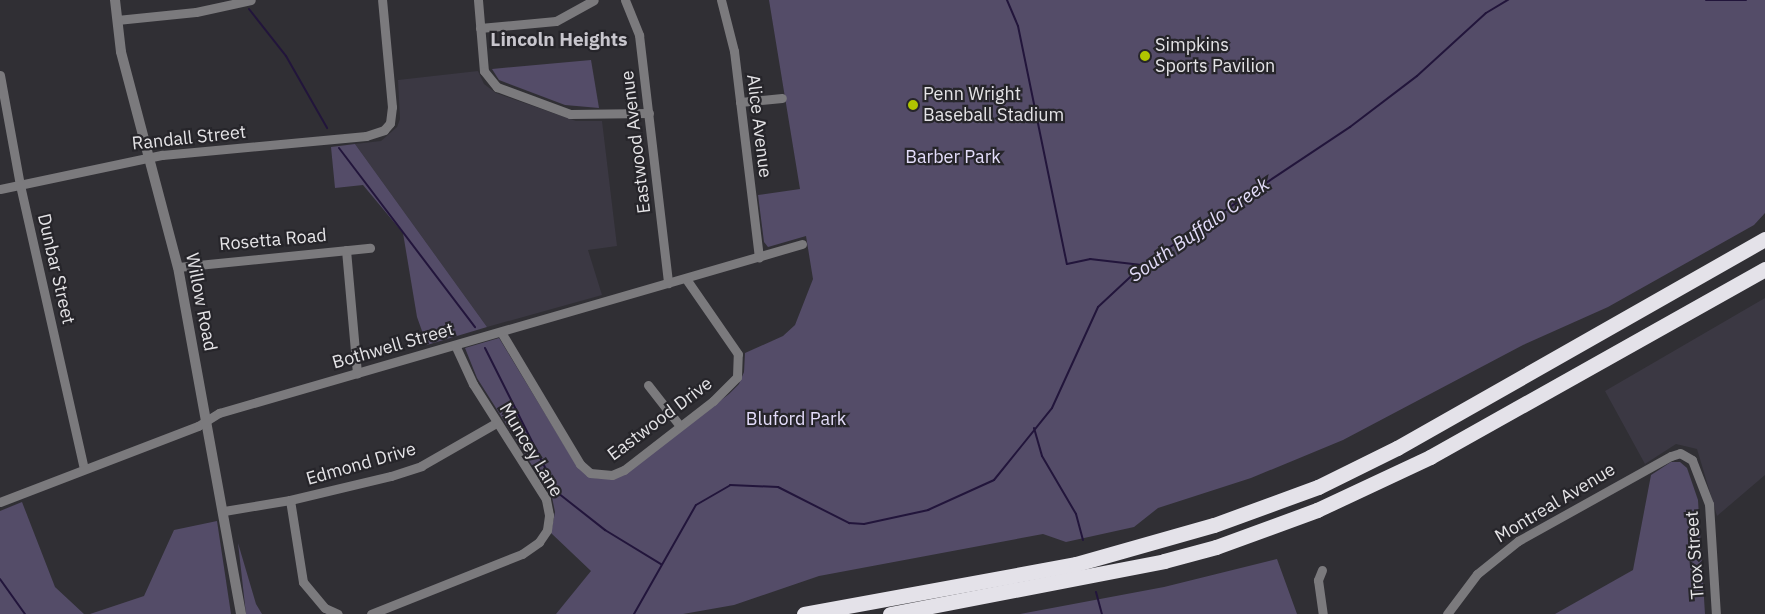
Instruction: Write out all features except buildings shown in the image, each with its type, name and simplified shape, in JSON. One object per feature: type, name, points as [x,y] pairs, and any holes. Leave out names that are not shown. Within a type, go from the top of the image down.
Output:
[{"type":"highway","points":[[804,614],[1076,564],[1214,526],[1310,490],[1397,448],[1765,239]]},
{"type":"highway","points":[[890,614],[1164,561],[1216,547],[1317,510],[1430,456],[1765,269]]},
{"type":"street","name":"Willow Road","points":[[115,0],[121,52],[178,267],[208,420],[241,614]]},
{"type":"street","points":[[117,20],[196,12],[251,0]]},
{"type":"street","name":"Randall Street","points":[[0,189],[150,157],[366,136],[384,130],[390,123],[392,107],[382,0]]},
{"type":"street","points":[[478,0],[484,70],[497,87],[570,114],[649,113]]},
{"type":"street","points":[[480,28],[556,21],[594,0]]},
{"type":"street","name":"Eastwood Avenue","points":[[625,0],[639,35],[668,283]]},
{"type":"street","name":"Alice Avenue","points":[[721,0],[734,51],[759,257]]},
{"type":"street","name":"Dunbar Street","points":[[0,75],[20,185],[84,469]]},
{"type":"street","points":[[740,102],[782,98]]},
{"type":"street","name":"Bothwell Street","points":[[0,502],[208,420],[219,413],[802,244]]},
{"type":"street","name":"Rosetta Road","points":[[178,267],[370,248]]},
{"type":"street","points":[[346,250],[356,374]]},
{"type":"street","name":"Eastwood Drive","points":[[501,332],[580,464],[590,473],[612,475],[624,470],[730,387],[739,366],[738,354],[686,279]]},
{"type":"street","name":"Muncey Lane","points":[[371,614],[522,554],[543,536],[549,516],[546,499],[496,423],[454,345]]},
{"type":"street","points":[[648,384],[680,426]]},
{"type":"street","name":"Edmond Drive","points":[[224,511],[290,500],[421,466],[496,423]]},
{"type":"street","name":"Trox Street","points":[[1671,456],[1680,453],[1692,460],[1708,504],[1716,614]]},
{"type":"street","name":"Montreal Avenue","points":[[1447,614],[1477,574],[1518,542],[1671,456]]},
{"type":"street","points":[[290,500],[303,582],[324,608],[338,614]]},
{"type":"street","points":[[1322,570],[1318,580],[1323,614]]},
{"type":"shaded area","points":[[478,71],[484,84],[496,93],[576,121],[602,121],[617,246],[588,250],[602,295],[487,327],[355,144],[381,141],[397,127],[400,119],[398,80]]},
{"type":"shaded area","points":[[1765,298],[1765,475],[1717,516],[1697,449],[1676,444],[1645,464],[1605,391]]},
{"type":"green space","points":[[769,0],[1765,0],[1765,213],[1754,225],[1608,307],[1523,345],[1343,440],[1251,478],[1158,508],[1134,527],[1066,542],[1043,534],[819,576],[734,605],[683,614],[556,614],[591,571],[551,533],[555,512],[552,497],[477,378],[465,348],[499,338],[578,468],[595,478],[610,479],[632,469],[729,394],[739,384],[744,372],[745,353],[783,336],[795,325],[813,279],[806,236],[768,247],[764,242],[758,195],[800,189]]},
{"type":"green space","points":[[591,60],[599,108],[565,105],[499,80],[492,69]]},
{"type":"green space","points":[[355,144],[487,327],[427,345],[417,317],[403,233],[363,185],[335,188],[331,147]]},
{"type":"green space","points":[[1671,462],[1680,462],[1687,468],[1698,500],[1705,614],[1555,614],[1633,570],[1651,475]]},
{"type":"green space","points":[[22,502],[55,587],[84,614],[0,614],[0,511]]},
{"type":"green space","points":[[217,521],[231,614],[90,614],[144,596],[174,530]]},
{"type":"green space","points":[[238,543],[256,604],[262,614],[246,614]]},
{"type":"green space","points":[[1277,559],[1297,614],[1020,614],[1164,587]]},
{"type":"waterway","points":[[1007,0],[1018,26],[1067,264],[1090,259],[1142,265]]},
{"type":"waterway","name":"South Buffalo Creek","points":[[634,614],[696,505],[730,485],[778,487],[849,523],[864,524],[928,510],[994,480],[1052,408],[1098,307],[1143,265],[1350,127],[1417,76],[1486,13],[1508,0]]},
{"type":"waterway","name":"South Buffalo Creek","points":[[1706,0],[1746,0]]},
{"type":"waterway","points":[[249,9],[286,56],[327,128]]},
{"type":"waterway","points":[[339,148],[475,327]]},
{"type":"waterway","points":[[485,348],[558,493],[605,530],[661,564]]},
{"type":"waterway","points":[[1034,428],[1042,456],[1076,514],[1083,540]]},
{"type":"waterway","points":[[0,579],[25,614]]},
{"type":"waterway","points":[[1096,592],[1102,614]]},
{"type":"place","name":"Simpkins Sports Pavilion","points":[[1145,56]]},
{"type":"place","name":"Penn Wright Baseball Stadium","points":[[913,105]]},
{"type":"district","name":"Lincoln Heights","points":[[559,40]]},
{"type":"park label","name":"Barber Park","points":[[953,157]]},
{"type":"park label","name":"Bluford Park","points":[[796,419]]}]
